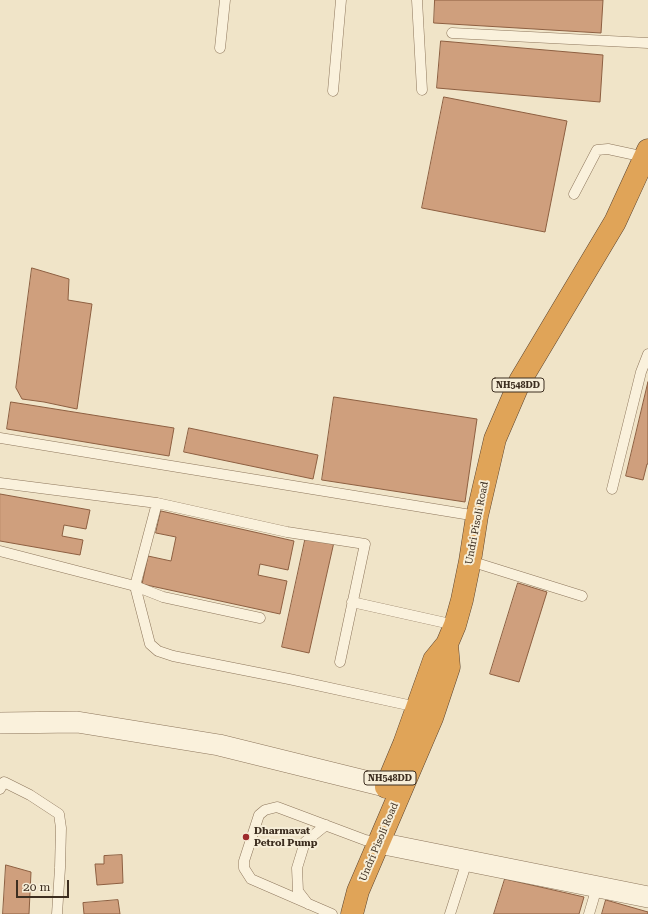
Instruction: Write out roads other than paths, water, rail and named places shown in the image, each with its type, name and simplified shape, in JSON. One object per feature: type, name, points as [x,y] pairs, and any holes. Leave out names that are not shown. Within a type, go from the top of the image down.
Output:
[{"type":"highway","name":"Undri Pisoli Road","points":[[352,914],[372,842],[394,788],[432,718],[449,667],[451,634],[462,600],[477,516],[495,439],[520,381],[615,222],[646,154]]},
{"type":"highway","name":"NH548DD","points":[[394,788],[404,744],[434,660],[451,634]]},
{"type":"highway","name":"NH548DD","points":[[337,914],[372,842]]},
{"type":"street","points":[[0,723],[77,722],[219,745],[394,788]]},
{"type":"street","points":[[372,842],[648,897]]},
{"type":"lane","points":[[220,48],[225,0]]},
{"type":"lane","points":[[333,91],[341,0]]},
{"type":"lane","points":[[418,0],[422,90]]},
{"type":"lane","points":[[452,33],[648,43]]},
{"type":"lane","points":[[574,194],[597,150],[608,149],[646,154]]},
{"type":"lane","points":[[612,489],[641,372],[648,354]]},
{"type":"lane","points":[[0,438],[477,516]]},
{"type":"lane","points":[[0,483],[157,504],[287,532],[365,544],[340,662]]},
{"type":"lane","points":[[157,504],[135,586],[150,644],[158,650],[173,656],[289,679],[417,707]]},
{"type":"lane","points":[[0,551],[135,586],[163,597],[260,618]]},
{"type":"lane","points":[[470,561],[582,596]]},
{"type":"lane","points":[[352,602],[451,634]]},
{"type":"lane","points":[[0,789],[4,782],[30,794],[58,814],[61,828],[60,868],[56,914]]},
{"type":"lane","points":[[332,914],[251,879],[244,868],[244,861],[259,815],[265,810],[278,807],[372,842]]},
{"type":"lane","points":[[308,904],[298,891],[297,868],[305,842],[326,825]]},
{"type":"lane","points":[[450,914],[467,861]]},
{"type":"lane","points":[[589,914],[597,887]]},
{"type":"place","name":"Dharmavat Petrol Pump","points":[[246,837]]}]
